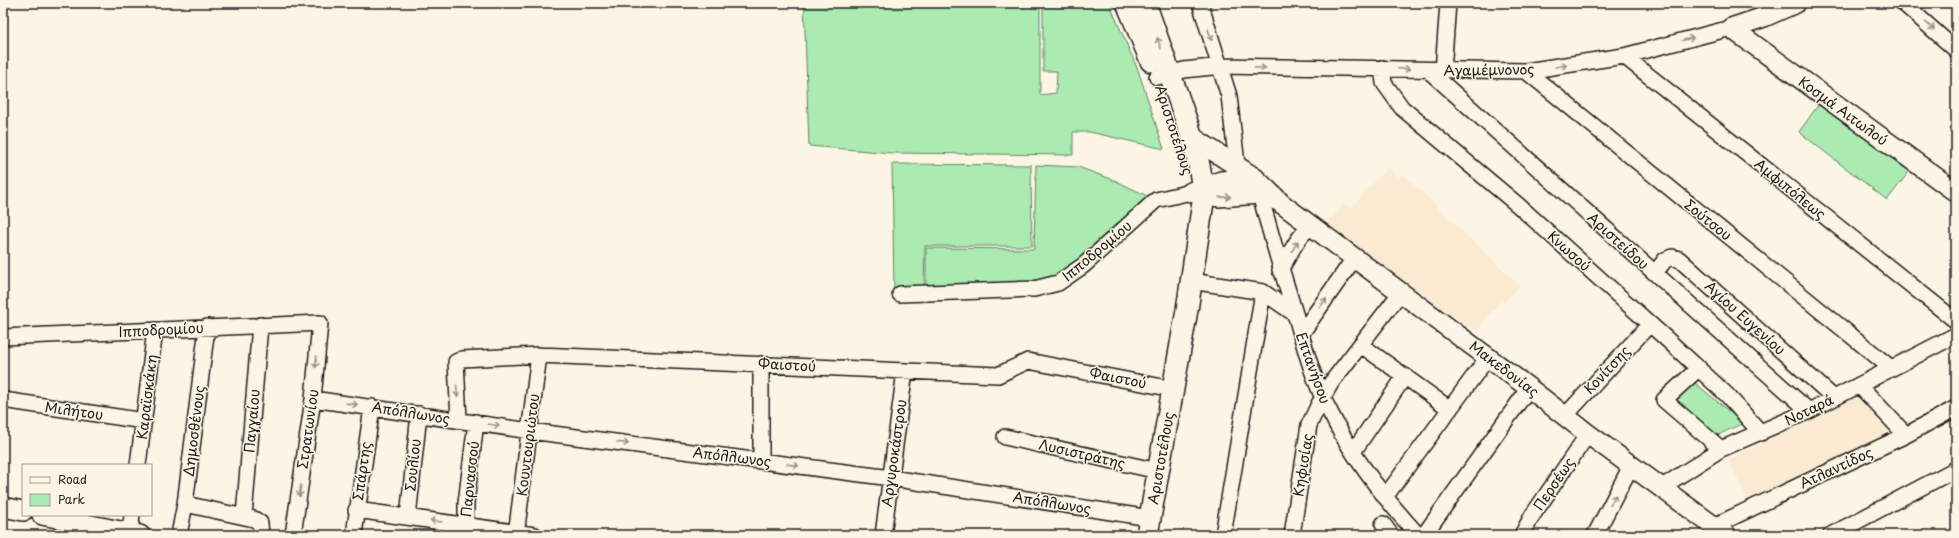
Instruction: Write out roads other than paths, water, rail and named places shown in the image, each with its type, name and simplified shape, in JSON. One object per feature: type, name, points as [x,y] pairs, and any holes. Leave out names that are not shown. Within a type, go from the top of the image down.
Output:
[{"type":"main road","name":"Αριστοτέλους","points":[[1127,3],[1192,137],[1199,191],[1187,310],[1148,526]]},
{"type":"main road","name":"Αριστοτέλους","points":[[1145,3],[1185,157],[1199,191],[1190,224],[1182,280],[1187,310]]},
{"type":"street","points":[[1200,3],[1221,66],[1229,96],[1237,164]]},
{"type":"street","points":[[1444,70],[1448,3]]},
{"type":"street","points":[[1903,3],[1956,50]]},
{"type":"street","name":"Αγαμέμνονος","points":[[1163,75],[1221,66],[1264,68],[1382,68],[1526,71],[1624,56],[1731,28],[1785,5]]},
{"type":"street","name":"Κοσμά Αιτωλού","points":[[1731,28],[1956,192]]},
{"type":"street","name":"Αμφιπόλεως","points":[[1624,56],[1956,321]]},
{"type":"street","name":"Κνωσού","points":[[1382,68],[1384,83],[1402,108],[1519,206],[1649,325],[1699,368],[1727,395],[1761,433]]},
{"type":"street","name":"Αριστείδου","points":[[1428,70],[1809,411]]},
{"type":"street","name":"Σούτσου","points":[[1526,71],[1891,368]]},
{"type":"street","name":"Μακεδονίας","points":[[1192,137],[1237,164],[1257,186],[1355,257],[1631,466],[1720,530]]},
{"type":"street","points":[[1199,191],[1221,181],[1257,186]]},
{"type":"street","name":"Επτανήσου","points":[[1257,186],[1280,270],[1322,397],[1353,452],[1385,497],[1418,535]]},
{"type":"street","name":"Ιπποδρομίου","points":[[900,294],[1034,290],[1058,283],[1084,265],[1156,200],[1199,191]]},
{"type":"street","points":[[1280,270],[1301,235],[1306,229],[1312,226]]},
{"type":"street","points":[[1301,334],[1355,257]]},
{"type":"street","name":"Αγίου Ευγενίου","points":[[1655,273],[1665,260],[1672,257],[1679,259],[1834,398]]},
{"type":"street","points":[[1191,281],[1263,292],[1295,314]]},
{"type":"street","points":[[1223,535],[1263,292]]},
{"type":"street","name":"Κηφισίας","points":[[1292,535],[1309,426],[1322,397],[1331,383],[1401,292]]},
{"type":"street","name":"Ιπποδρομίου","points":[[3,337],[207,327],[320,324]]},
{"type":"street","name":"Στρατωνίου","points":[[293,535],[313,399],[320,324]]},
{"type":"street","name":"Παγγαίου","points":[[244,516],[260,325]]},
{"type":"street","name":"Κονίτσης","points":[[1565,416],[1649,325]]},
{"type":"street","name":"Δημοσθένους","points":[[180,535],[207,327]]},
{"type":"street","name":"Καραϊσκάκη","points":[[138,464],[155,330]]},
{"type":"street","name":"Νοταρά","points":[[1662,487],[1721,450],[1809,411],[1956,335]]},
{"type":"street","points":[[1360,345],[1450,409]]},
{"type":"street","name":"Φαιστού","points":[[459,420],[456,362],[462,359],[539,355],[998,375],[1028,361],[1173,389]]},
{"type":"street","name":"Κουντουριώτου","points":[[516,534],[539,355]]},
{"type":"street","points":[[1385,497],[1488,357]]},
{"type":"street","points":[[761,364],[761,460]]},
{"type":"street","points":[[1699,368],[1664,400],[1721,450]]},
{"type":"street","name":"Αργυροκάστρου","points":[[883,535],[905,371]]},
{"type":"street","points":[[1353,452],[1405,376]]},
{"type":"street","points":[[1859,385],[1906,435]]},
{"type":"street","points":[[1424,535],[1529,388]]},
{"type":"street","name":"Απόλλωνος","points":[[313,399],[530,431],[891,478],[1148,526]]},
{"type":"street","name":"Μιλήτου","points":[[3,400],[144,421]]},
{"type":"street","name":"Σπάρτης","points":[[354,535],[356,510],[372,407]]},
{"type":"street","name":"Ατλαντίδος","points":[[1720,530],[1906,435],[1954,413]]},
{"type":"street","name":"Σουλίου","points":[[408,517],[419,414]]},
{"type":"street","name":"Παρνασσού","points":[[466,530],[466,503],[476,422]]},
{"type":"street","name":"Περσέως","points":[[1522,535],[1532,516],[1588,434]]},
{"type":"street","name":"Λυσιστράτης","points":[[1005,437],[1158,471]]},
{"type":"street","points":[[1595,535],[1631,466]]},
{"type":"street","points":[[1831,535],[1956,469]]},
{"type":"street","points":[[185,504],[254,519],[260,523],[261,535]]},
{"type":"street","points":[[3,507],[22,511]]},
{"type":"street","points":[[356,510],[408,517],[466,530],[535,535]]},
{"type":"street","points":[[49,516],[134,528]]}]
